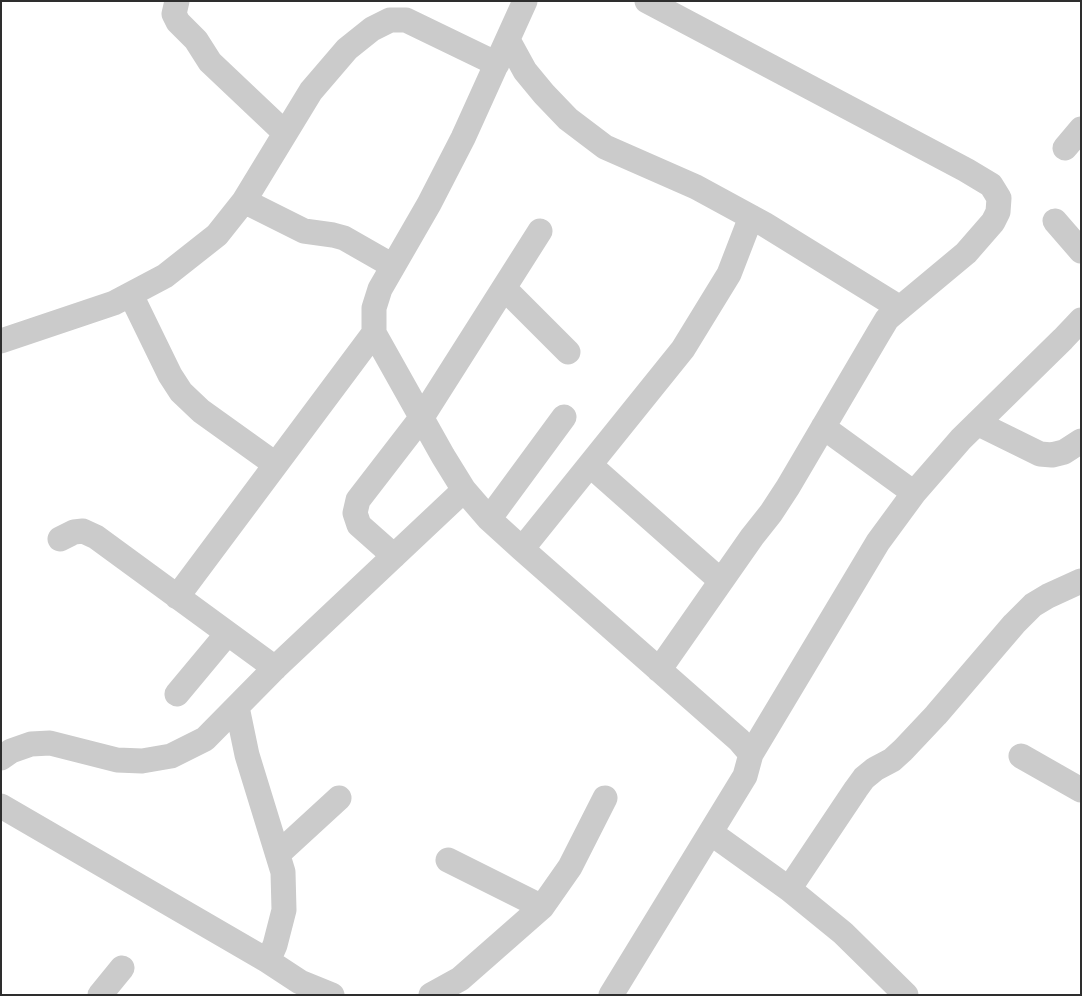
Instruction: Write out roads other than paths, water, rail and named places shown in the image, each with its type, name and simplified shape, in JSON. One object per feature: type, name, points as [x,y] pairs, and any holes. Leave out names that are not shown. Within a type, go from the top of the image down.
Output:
[{"type":"street","points":[[177,1],[174,14],[178,22],[196,40],[210,62],[285,133]]},
{"type":"street","points":[[525,1],[463,138],[429,204],[380,289],[374,308],[374,332],[443,456],[464,490],[489,519],[739,740],[751,754]]},
{"type":"street","points":[[647,1],[966,170],[991,185],[999,198],[998,212],[993,222],[966,253],[888,319],[788,487],[659,670]]},
{"type":"street","points":[[1,341],[114,303],[132,295],[165,276],[217,235],[244,201],[311,91],[347,49],[372,28],[409,11],[497,64]]},
{"type":"street","points":[[508,40],[525,71],[544,94],[568,119],[605,147],[696,187],[751,217],[900,308]]},
{"type":"street","points":[[244,201],[304,231],[344,238],[393,266]]},
{"type":"street","points":[[522,549],[683,349],[729,274],[751,217]]},
{"type":"street","points":[[1055,222],[1081,251]]},
{"type":"street","points":[[394,556],[359,525],[355,513],[358,500],[422,417],[540,231]]},
{"type":"street","points":[[504,288],[568,352]]},
{"type":"street","points":[[132,295],[170,375],[181,392],[201,411],[275,464]]},
{"type":"street","points":[[622,990],[745,776],[751,754],[878,542],[914,492],[961,439],[1063,340],[1081,320]]},
{"type":"street","points":[[176,597],[374,332]]},
{"type":"street","points":[[489,519],[564,416]]},
{"type":"street","points":[[977,423],[1040,454],[1052,455],[1064,452],[1081,441]]},
{"type":"street","points":[[823,427],[914,492]]},
{"type":"street","points":[[590,465],[721,581]]},
{"type":"street","points":[[1,758],[11,751],[31,744],[50,743],[117,760],[142,761],[171,756],[205,738],[275,668],[464,490]]},
{"type":"street","points":[[60,539],[74,532],[83,531],[96,537],[275,668]]},
{"type":"street","points":[[789,889],[864,778],[875,769],[892,760],[903,750],[936,715],[1014,624],[1034,605],[1048,596],[1081,581]]},
{"type":"street","points":[[177,694],[228,634]]},
{"type":"street","points":[[237,707],[247,754],[283,872],[284,910],[275,945],[268,961]]},
{"type":"street","points":[[1021,756],[1081,790]]},
{"type":"street","points":[[278,854],[339,798]]},
{"type":"street","points":[[431,995],[460,979],[542,906],[570,867],[605,798]]},
{"type":"street","points":[[1,806],[268,961],[300,982],[332,995]]},
{"type":"street","points":[[711,833],[789,889],[843,933],[906,995]]},
{"type":"street","points":[[448,860],[542,906]]},
{"type":"street","points":[[100,995],[122,968]]}]
